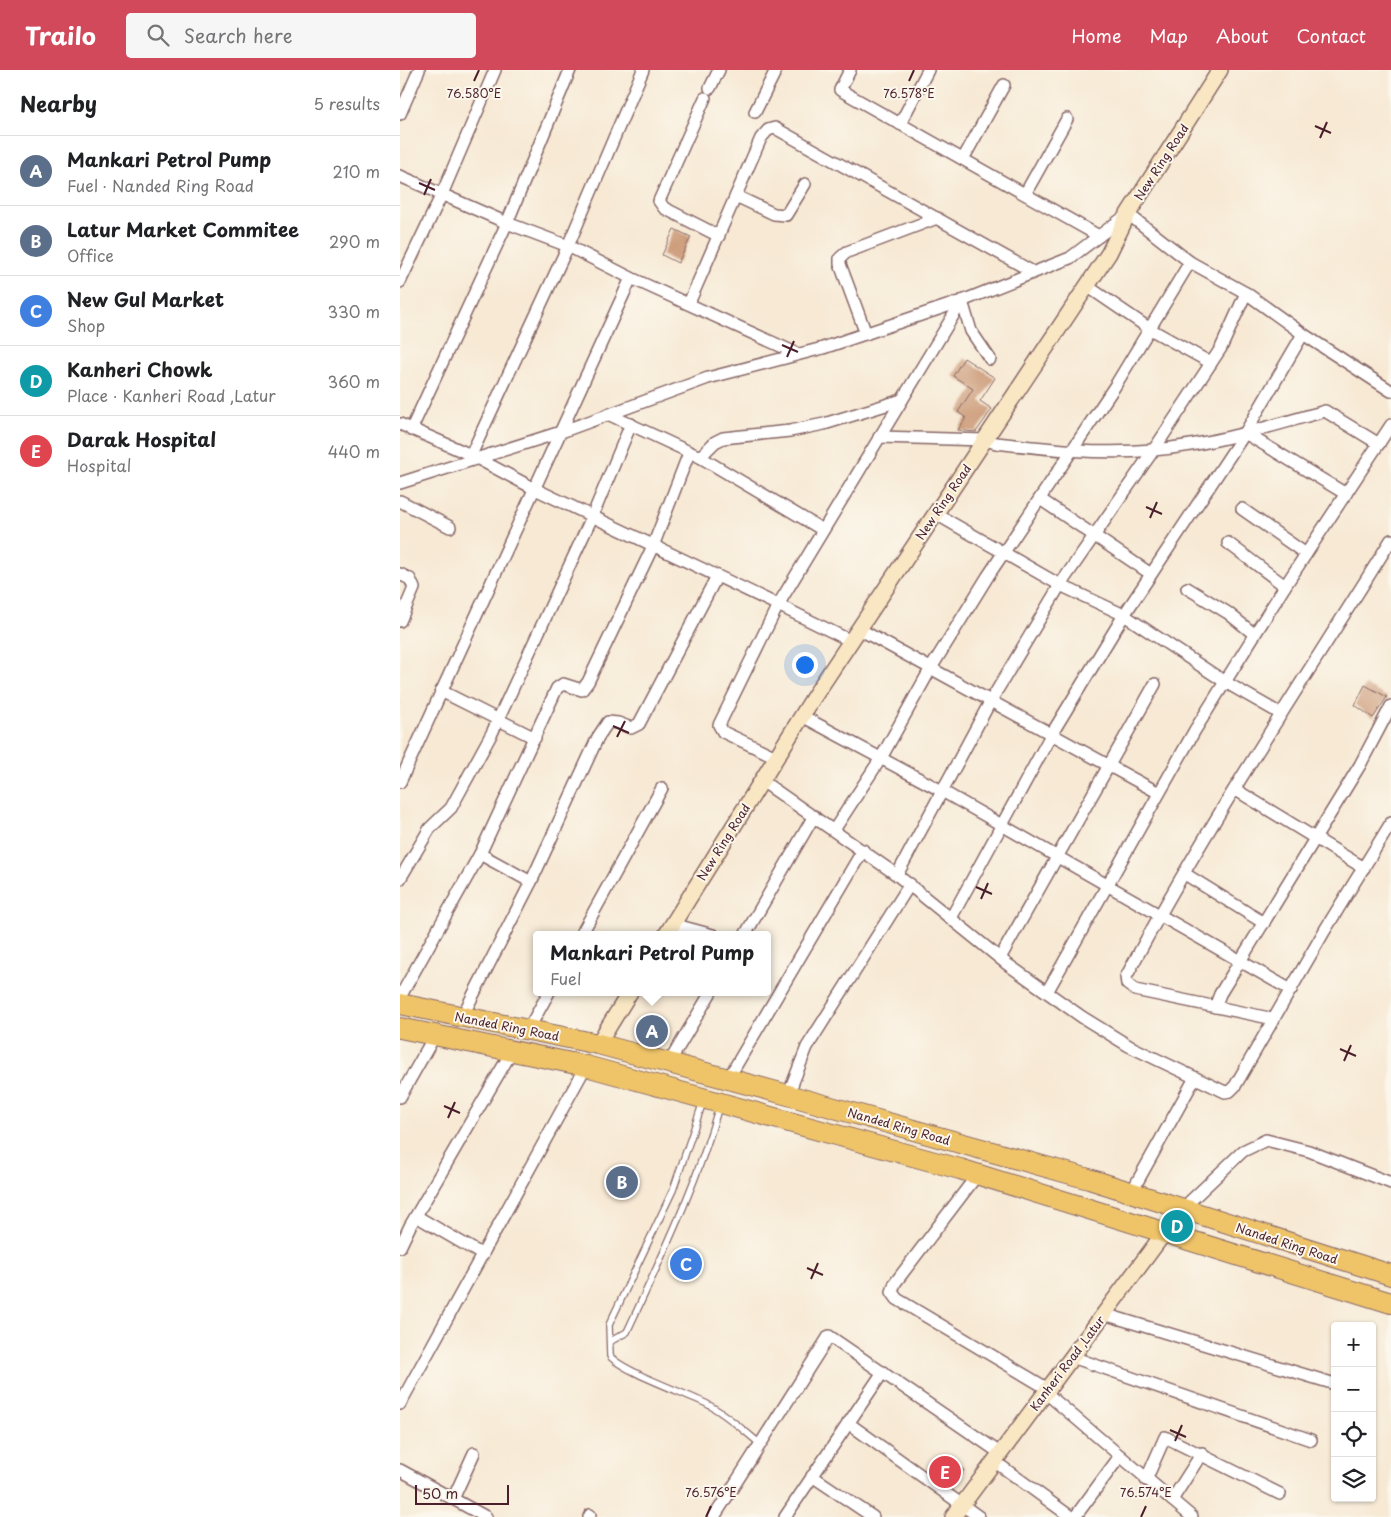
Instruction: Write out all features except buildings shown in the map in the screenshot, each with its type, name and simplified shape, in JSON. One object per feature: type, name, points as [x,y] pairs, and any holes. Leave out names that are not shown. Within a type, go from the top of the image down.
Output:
[{"type":"highway","name":"Nanded Ring Road","points":[[400,1004],[598,1044],[788,1095],[1131,1193],[1391,1275]]},
{"type":"highway","points":[[400,1028],[586,1066],[978,1174],[1391,1303]]},
{"type":"street","points":[[400,114],[419,70]]},
{"type":"street","points":[[400,282],[442,194],[494,70]]},
{"type":"street","points":[[411,430],[507,223],[570,70]]},
{"type":"street","points":[[474,457],[568,246],[643,70]]},
{"type":"street","points":[[719,70],[658,201],[664,208],[719,236]]},
{"type":"street","points":[[755,112],[776,70]]},
{"type":"street","points":[[850,70],[840,90],[1099,236]]},
{"type":"street","points":[[900,124],[928,70]]},
{"type":"street","name":"New Ring Road","points":[[669,930],[802,716],[1109,253],[1128,214],[1220,70]]},
{"type":"street","points":[[963,159],[1004,85]]},
{"type":"street","points":[[1025,194],[1066,118]]},
{"type":"street","points":[[689,303],[762,138],[768,130],[775,128],[1033,272]]},
{"type":"street","points":[[400,176],[507,223],[568,246],[631,278],[798,354]]},
{"type":"street","points":[[736,196],[774,214],[786,215],[805,184]]},
{"type":"street","points":[[400,483],[474,457],[561,432],[708,378],[866,334],[962,301],[1070,258],[1128,214],[1190,262],[1246,293],[1303,334],[1391,391]]},
{"type":"street","points":[[866,334],[840,264],[840,258],[847,252],[937,218]]},
{"type":"street","points":[[834,830],[881,758],[931,668],[1004,553],[1073,450],[1190,262]]},
{"type":"street","points":[[400,782],[533,488],[561,432],[631,278]]},
{"type":"street","points":[[1087,286],[1150,329],[1211,363]]},
{"type":"street","points":[[897,875],[990,702],[1060,585],[1154,450],[1221,348],[1246,293]]},
{"type":"street","points":[[962,301],[971,332],[990,359]]},
{"type":"street","points":[[776,757],[724,732],[719,725],[778,605],[962,301]]},
{"type":"street","points":[[951,918],[1051,736],[1124,615],[1246,433],[1303,334]]},
{"type":"street","points":[[400,997],[480,854],[560,685],[577,690],[584,688],[653,546],[694,455],[723,438],[790,431],[815,426],[902,400]]},
{"type":"street","points":[[879,437],[985,440],[996,443],[1073,450],[1154,450],[1246,433],[1324,411],[1379,444]]},
{"type":"street","points":[[610,415],[694,455],[823,530]]},
{"type":"street","points":[[400,424],[474,457],[533,488],[778,605],[855,635],[931,668],[1051,736],[1160,793]]},
{"type":"street","points":[[400,879],[430,828],[451,808],[498,720],[592,516],[631,424]]},
{"type":"street","points":[[1047,992],[1106,885],[1254,634],[1391,425]]},
{"type":"street","points":[[1246,433],[1346,494]]},
{"type":"street","points":[[1040,499],[1152,574]]},
{"type":"street","points":[[400,501],[450,527]]},
{"type":"street","points":[[1242,508],[1306,554]]},
{"type":"street","points":[[936,514],[1060,585],[1124,615],[1225,682],[1281,714]]},
{"type":"street","points":[[1274,1019],[1144,993],[1135,990],[1127,984],[1126,977],[1160,916],[1281,714],[1391,540]]},
{"type":"street","points":[[1228,543],[1285,586]]},
{"type":"street","points":[[400,574],[410,579],[414,588],[400,621]]},
{"type":"street","points":[[462,1017],[530,882],[605,725],[613,722],[630,728],[639,724],[717,576]]},
{"type":"street","points":[[1188,588],[1228,613],[1254,634]]},
{"type":"street","points":[[1000,958],[1155,684]]},
{"type":"street","points":[[441,691],[535,738]]},
{"type":"street","points":[[1215,1007],[1220,994],[1360,765],[1391,706]]},
{"type":"street","points":[[802,716],[1001,824],[1291,990]]},
{"type":"street","points":[[762,781],[910,884],[1000,958],[1047,992],[1129,1046],[1225,1092],[1230,1091],[1391,823]]},
{"type":"street","points":[[583,931],[662,788]]},
{"type":"street","points":[[1236,790],[1364,868]]},
{"type":"street","points":[[747,931],[814,816]]},
{"type":"street","points":[[728,1079],[863,850]]},
{"type":"street","points":[[480,854],[530,882]]},
{"type":"street","points":[[1185,874],[1264,923]]},
{"type":"street","points":[[788,1095],[807,1047],[910,884]]},
{"type":"street","points":[[528,1030],[547,996]]},
{"type":"street","points":[[598,1044],[628,996]]},
{"type":"street","points":[[669,1063],[709,996]]},
{"type":"street","points":[[400,1097],[435,1035]]},
{"type":"street","points":[[400,1247],[409,1221],[512,1051]]},
{"type":"street","points":[[400,1404],[586,1066]]},
{"type":"street","points":[[1131,1193],[1195,1078]]},
{"type":"street","points":[[1182,1209],[1243,1151],[1266,1140],[1309,1151],[1391,1184]]},
{"type":"street","points":[[978,1174],[895,1283],[892,1292],[897,1299],[1047,1391],[1146,1480],[1192,1517]]},
{"type":"street","name":"Kanheri Road ,Latur","points":[[957,1511],[1182,1209]]},
{"type":"street","points":[[409,1221],[483,1255]]},
{"type":"street","points":[[1104,1314],[1331,1383]]},
{"type":"street","points":[[714,1517],[759,1443],[829,1336],[883,1372],[997,1457],[1071,1517]]},
{"type":"street","points":[[1072,1357],[1311,1440]]},
{"type":"street","points":[[785,1517],[883,1372]]},
{"type":"street","points":[[848,1423],[957,1511],[979,1517]]},
{"type":"street","points":[[1146,1480],[1165,1437],[1202,1453],[1280,1494]]},
{"type":"street","points":[[453,1499],[474,1453]]},
{"type":"street","points":[[1172,1500],[1202,1453]]},
{"type":"street","points":[[1075,1517],[1120,1456]]},
{"type":"street","points":[[400,1470],[486,1517]]},
{"type":"street","points":[[812,1476],[873,1517]]},
{"type":"lane","points":[[611,1342],[627,1332],[672,1233],[708,1146],[712,1101]]},
{"type":"lane","points":[[712,1101],[673,1190],[609,1325],[610,1356],[614,1361],[718,1410],[759,1443]]},
{"type":"place","name":"Mankari Petrol Pump","points":[[652,1031]]},
{"type":"place","name":"Latur Market Commitee","points":[[622,1182]]},
{"type":"place","name":"Kanheri Chowk","points":[[1177,1226]]},
{"type":"place","name":"New Gul Market","points":[[686,1264]]},
{"type":"place","name":"Darak Hospital","points":[[945,1472]]}]
